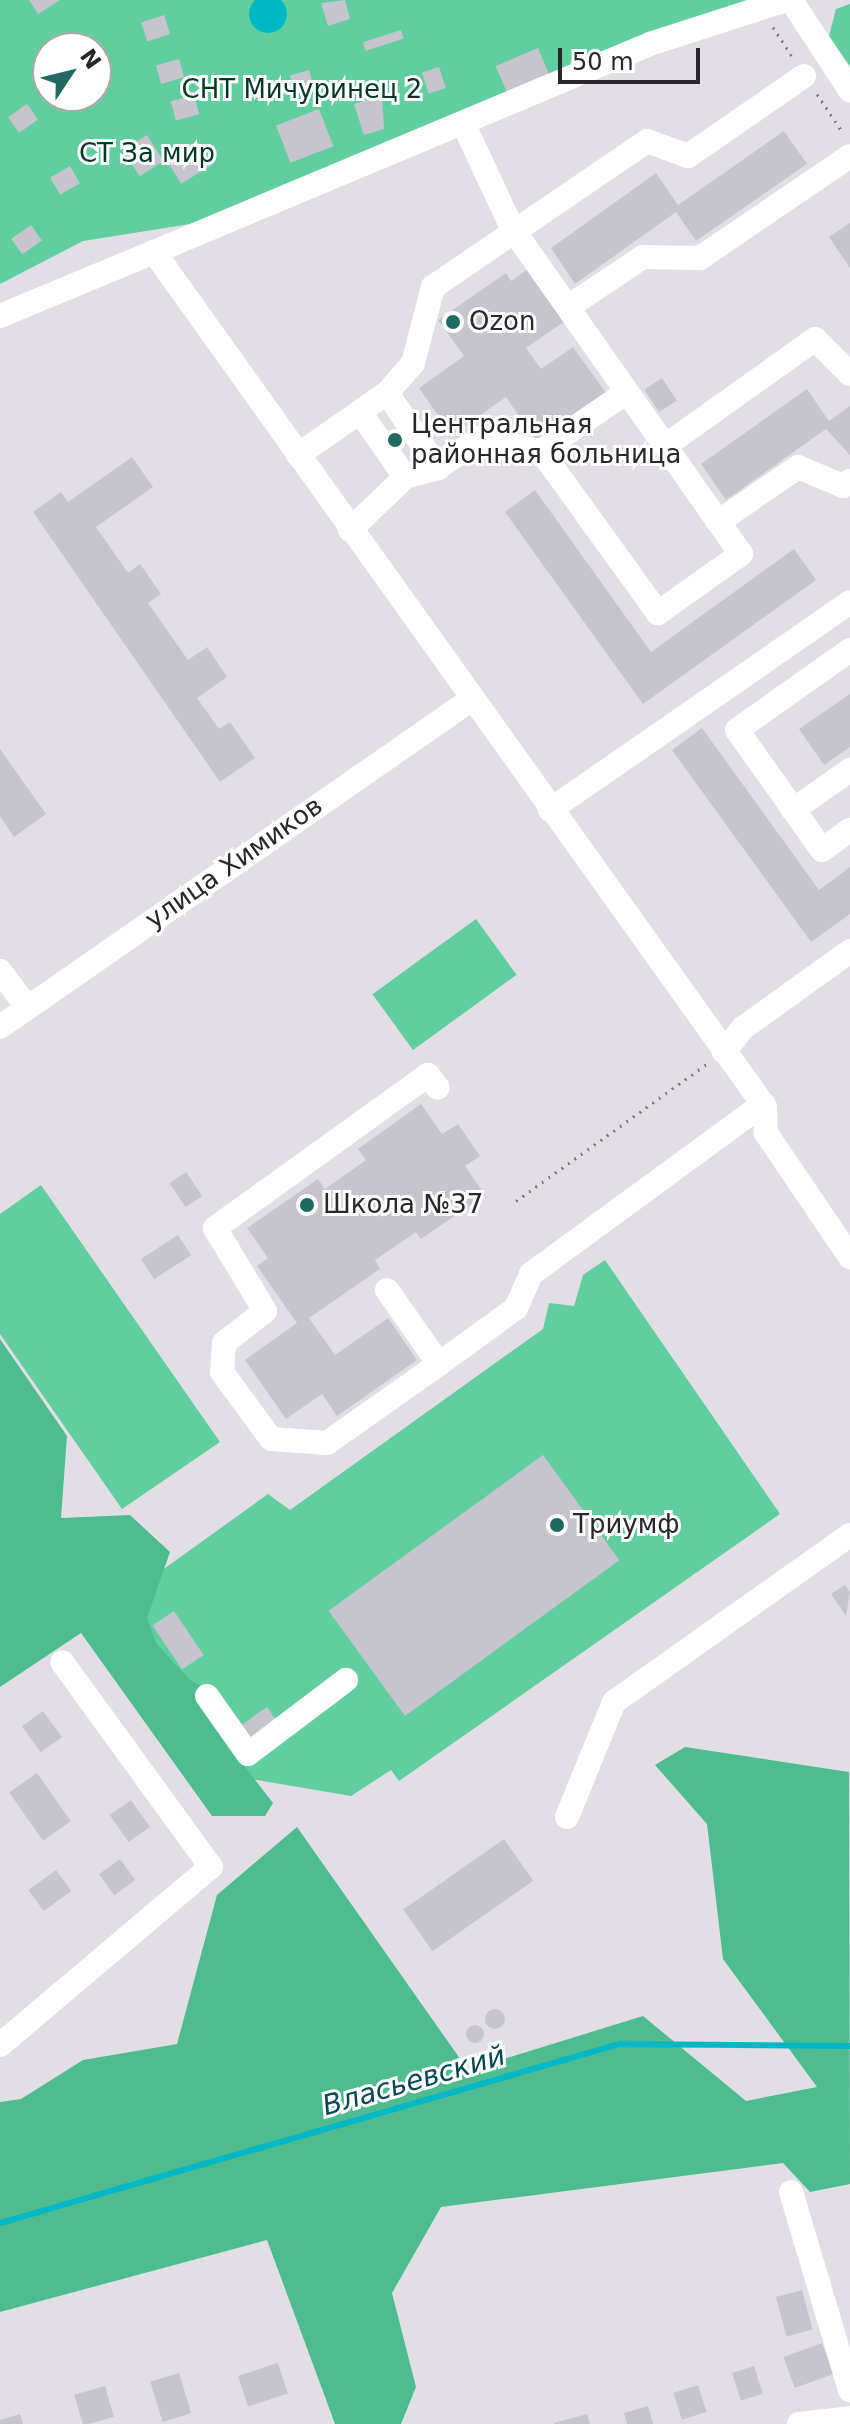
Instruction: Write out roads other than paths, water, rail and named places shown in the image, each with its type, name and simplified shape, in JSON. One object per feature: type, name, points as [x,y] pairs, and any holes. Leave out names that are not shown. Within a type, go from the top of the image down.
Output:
[{"type":"street","points":[[0,316],[650,44],[788,0],[850,90]]},
{"type":"street","points":[[298,455],[387,393],[413,363],[433,287],[647,141],[688,156],[804,76]]},
{"type":"street","points":[[350,530],[405,477],[438,468],[480,438],[541,451],[658,613],[741,554],[513,230],[463,123]]},
{"type":"street","points":[[568,307],[643,257],[700,258],[850,156]]},
{"type":"street","points":[[154,252],[469,701],[763,1104],[766,1133],[850,1257]]},
{"type":"street","points":[[665,446],[815,339],[850,374]]},
{"type":"street","points":[[541,451],[627,392]]},
{"type":"street","points":[[387,393],[438,468]]},
{"type":"street","points":[[360,412],[405,477]]},
{"type":"street","points":[[718,522],[798,467],[843,486],[850,481]]},
{"type":"street","points":[[550,810],[850,602]]},
{"type":"street","points":[[850,650],[737,730],[822,850],[850,830]]},
{"type":"street","name":"улица Химиков","points":[[0,1027],[469,701]]},
{"type":"street","points":[[793,810],[850,770]]},
{"type":"street","points":[[724,1052],[743,1028],[850,951]]},
{"type":"street","points":[[0,971],[28,1008]]},
{"type":"street","points":[[438,1088],[428,1075],[215,1228],[265,1311],[224,1343],[222,1372],[271,1439],[327,1443],[516,1308],[531,1274],[763,1104]]},
{"type":"street","points":[[387,1290],[439,1364]]},
{"type":"street","points":[[567,1817],[614,1702],[849,1538]]},
{"type":"street","points":[[0,2045],[211,1867],[62,1662]]},
{"type":"street","points":[[207,1696],[248,1754],[346,1680]]},
{"type":"street","points":[[791,2192],[850,2390]]},
{"type":"street","points":[[799,2424],[850,2418]]},
{"type":"water","points":[[268,-5],[281,1],[287,14],[281,27],[268,33],[255,27],[249,14],[255,1]]},
{"type":"waterway","name":"Власьевский","points":[[0,2223],[619,2044],[850,2046]]},
{"type":"place","name":"Ozon","points":[[453,322]]},
{"type":"place","name":"Центральная районная больница","points":[[395,440]]},
{"type":"place","name":"Школа №37","points":[[307,1205]]},
{"type":"place","name":"Триумф","points":[[557,1525]]},
{"type":"park label","name":"СНТ Мичуринец 2","points":[[302,90]]},
{"type":"park label","name":"СТ За мир","points":[[147,154]]}]
